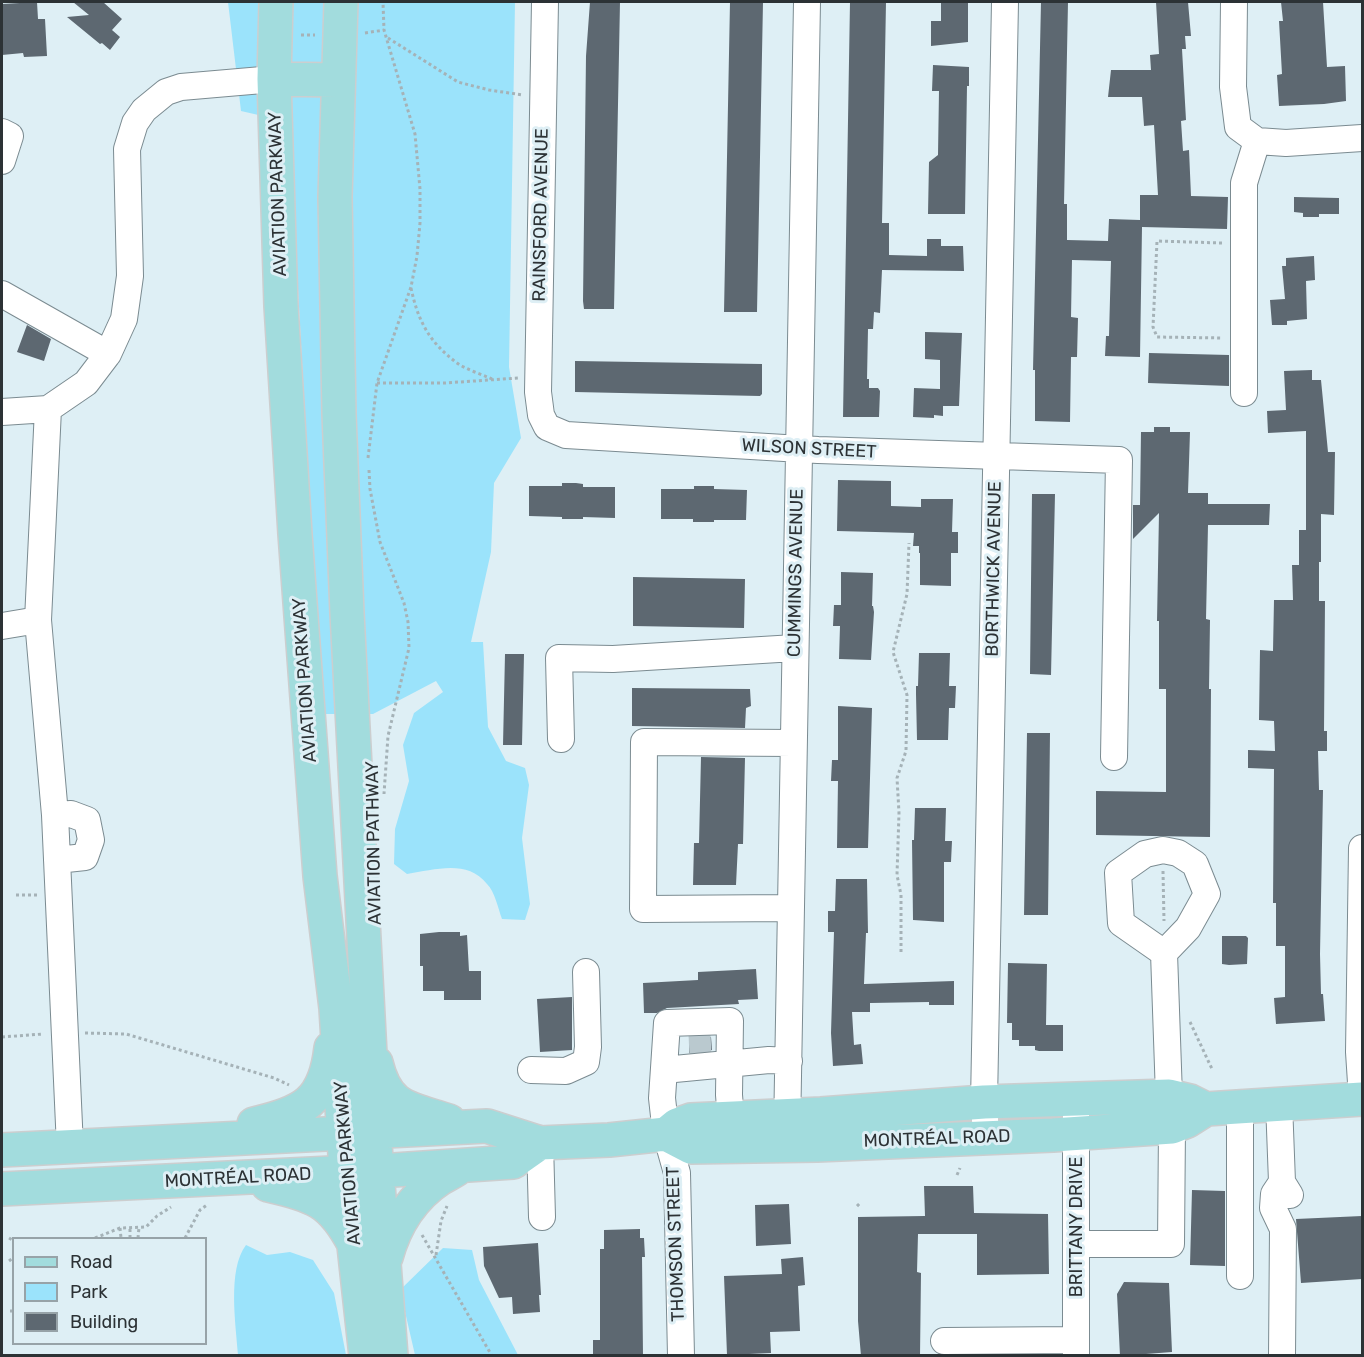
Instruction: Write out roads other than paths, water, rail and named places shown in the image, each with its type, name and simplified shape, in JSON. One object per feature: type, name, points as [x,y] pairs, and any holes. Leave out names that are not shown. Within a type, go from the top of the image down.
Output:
[{"type":"main road","name":"AVIATION PARKWAY","points":[[276,2],[274,79],[284,357],[295,534],[320,876],[336,1008],[358,1131],[361,1172],[356,1247],[366,1356]]},
{"type":"main road","name":"AVIATION PARKWAY","points":[[340,2],[335,207],[338,394],[346,602],[370,1041],[358,1131]]},
{"type":"main road","points":[[274,79],[337,80]]},
{"type":"main road","points":[[181,1142],[282,1118],[298,1111],[310,1102],[317,1093],[327,1070],[336,1008]]},
{"type":"main road","points":[[370,1041],[382,1084],[395,1101],[465,1127]]},
{"type":"main road","name":"MONTRÉAL ROAD","points":[[666,1134],[691,1147],[787,1130],[984,1102],[1076,1099],[1170,1112],[1187,1121],[1206,1109],[1362,1098]]},
{"type":"main road","name":"MONTRÉAL ROAD","points":[[2,1150],[487,1126],[540,1143],[609,1140],[666,1134],[677,1125],[691,1120],[731,1119],[787,1130],[986,1137],[1077,1133],[1170,1112]]},
{"type":"main road","name":"MONTRÉAL ROAD","points":[[2,1190],[513,1162],[540,1143]]},
{"type":"main road","points":[[383,1268],[392,1234],[411,1203],[424,1191],[461,1166]]},
{"type":"main road","name":"AVIATION PARKWAY","points":[[361,1172],[383,1268],[391,1356]]},
{"type":"main road","points":[[240,1178],[296,1192],[323,1203],[343,1222],[356,1247]]},
{"type":"street","name":"RAINSFORD AVENUE","points":[[545,2],[538,377],[541,416],[547,427]]},
{"type":"street","name":"CUMMINGS AVENUE","points":[[787,1130],[807,2]]},
{"type":"street","name":"BORTHWICK AVENUE","points":[[986,1137],[984,1102],[1005,2]]},
{"type":"street","points":[[1234,2],[1233,87],[1247,134],[1244,183],[1244,393]]},
{"type":"street","points":[[2,412],[48,409],[86,383],[108,354],[124,319],[130,276],[127,149],[135,123],[144,110],[166,92],[182,87],[274,79]]},
{"type":"street","points":[[2,132],[10,136],[2,161]]},
{"type":"street","points":[[1247,134],[1286,143],[1362,138]]},
{"type":"street","points":[[2,294],[108,354]]},
{"type":"street","points":[[48,409],[38,620],[57,860],[70,1147]]},
{"type":"street","name":"WILSON STREET","points":[[547,427],[566,435],[799,449],[1119,460],[1114,758]]},
{"type":"street","points":[[5,620],[38,620]]},
{"type":"street","points":[[561,739],[559,658],[613,658],[795,648]]},
{"type":"street","points":[[790,908],[643,909],[644,742],[794,743]]},
{"type":"street","points":[[54,815],[71,814],[87,820],[91,840],[85,856],[57,860]]},
{"type":"street","points":[[1362,848],[1359,1053],[1362,1098]]},
{"type":"street","points":[[1076,1244],[1171,1245],[1170,1112],[1164,953],[1188,928],[1207,894],[1195,864],[1178,854],[1163,850],[1145,854],[1118,873],[1121,923],[1164,953]]},
{"type":"street","points":[[531,1070],[566,1071],[586,1062],[588,1047],[586,972]]},
{"type":"street","points":[[698,1053],[789,1061]]},
{"type":"street","points":[[698,1053],[731,1119]]},
{"type":"street","name":"THOMSON STREET","points":[[681,1356],[677,1173],[666,1134],[662,1098],[698,1053]]},
{"type":"street","name":"BRITTANY DRIVE","points":[[1076,1099],[1076,1348]]},
{"type":"street","points":[[1279,1103],[1282,1182],[1274,1194],[1274,1208],[1283,1229],[1282,1356]]},
{"type":"street","points":[[1240,1106],[1240,1276]]},
{"type":"street","points":[[540,1143],[542,1217]]},
{"type":"street","points":[[944,1341],[1076,1348]]},
{"type":"tunnel","points":[[689,1045],[711,1044]]}]
